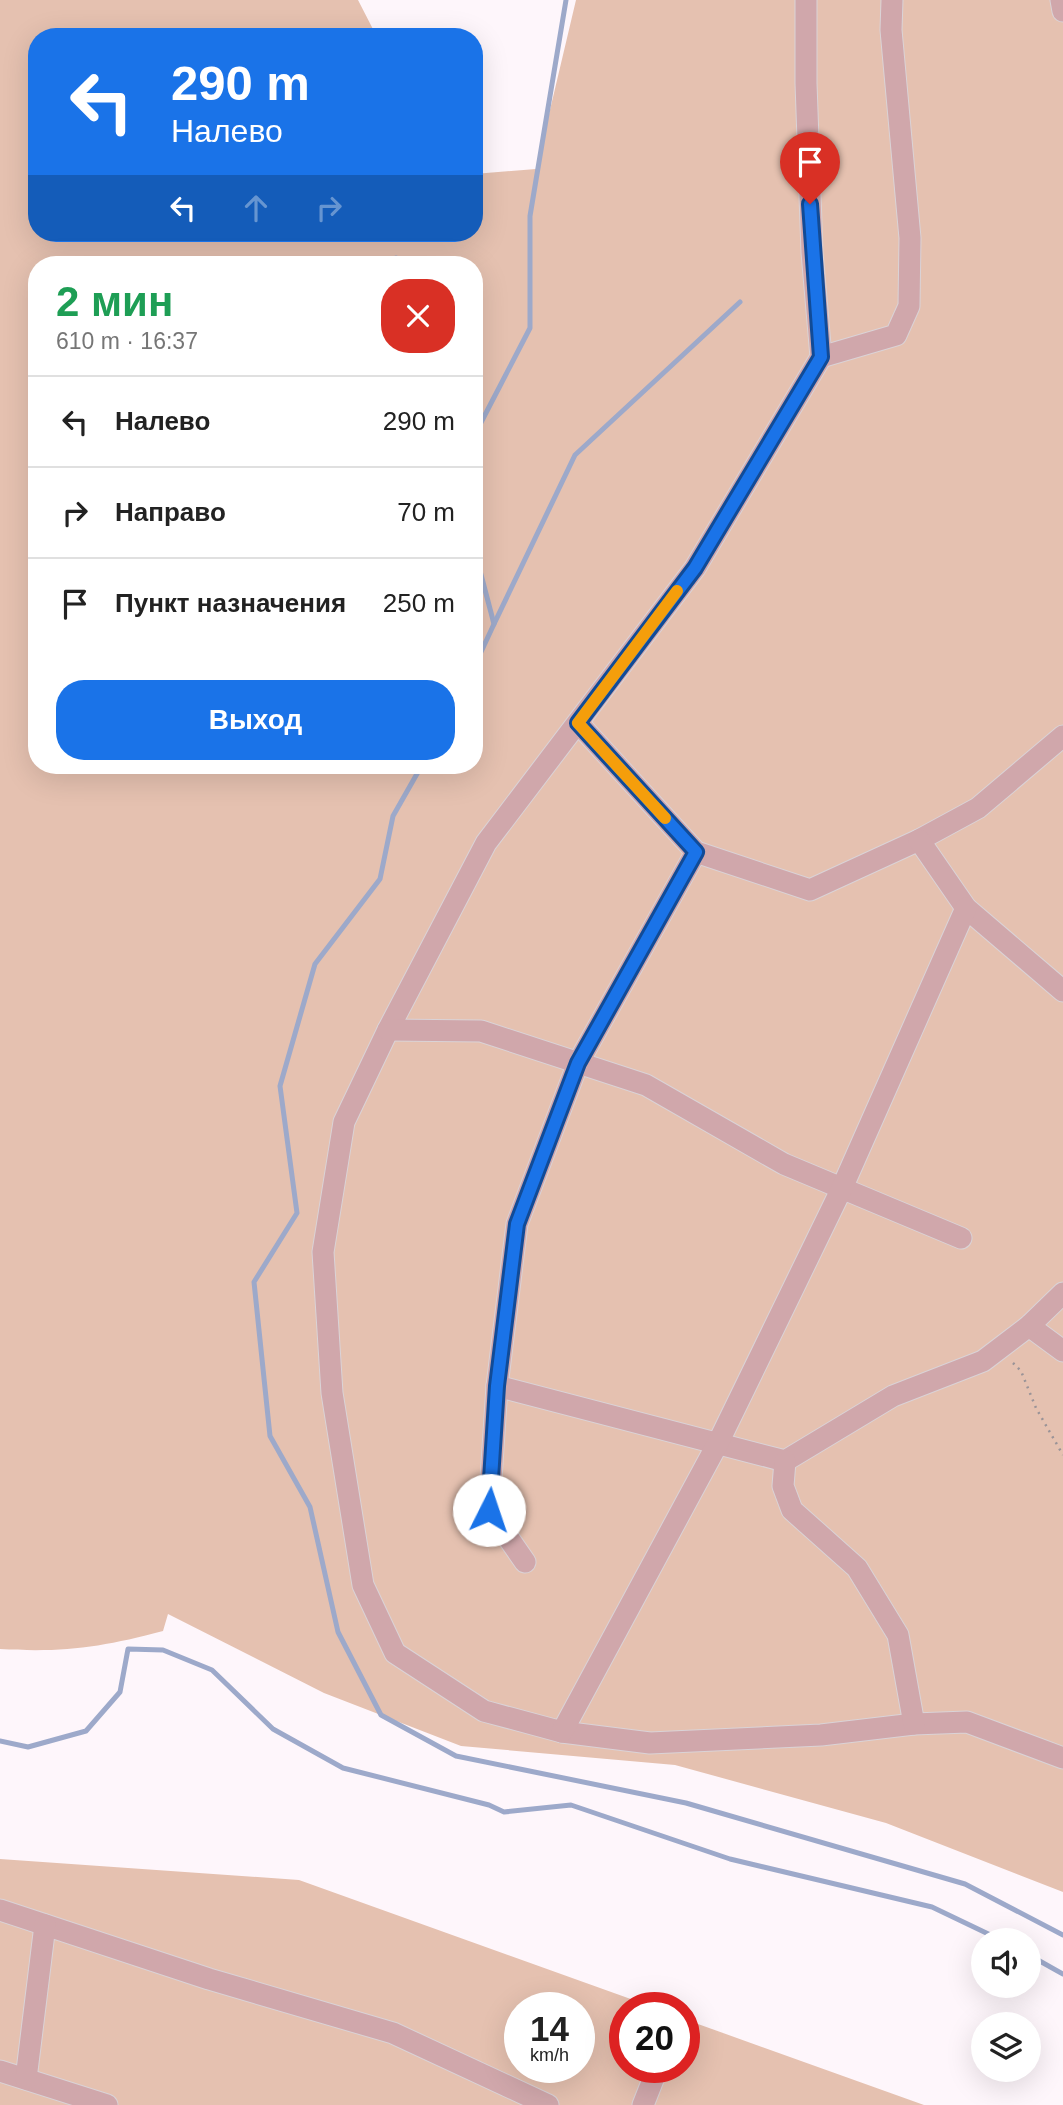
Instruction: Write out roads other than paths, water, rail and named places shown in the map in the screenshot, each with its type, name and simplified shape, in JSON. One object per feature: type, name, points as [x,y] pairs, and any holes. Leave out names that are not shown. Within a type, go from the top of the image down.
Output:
[{"type":"lane","points":[[806,0],[812,253],[821,357],[695,568],[486,843],[388,1030],[344,1122],[323,1252],[332,1393],[363,1585],[394,1653],[484,1712],[562,1731],[650,1743],[821,1735],[914,1724],[967,1722],[1063,1758]]},
{"type":"lane","points":[[821,357],[896,335],[909,306],[910,238],[891,30],[892,0]]},
{"type":"lane","points":[[1061,0],[1063,11]]},
{"type":"lane","points":[[578,723],[696,852],[810,890],[919,840],[978,808],[1063,736]]},
{"type":"lane","points":[[919,840],[966,908],[1063,991]]},
{"type":"lane","points":[[525,1562],[489,1510],[497,1386],[517,1224],[578,1063],[696,852]]},
{"type":"lane","points":[[562,1731],[718,1443],[842,1188],[966,908]]},
{"type":"lane","points":[[388,1030],[481,1031],[646,1085],[785,1164],[961,1238]]},
{"type":"lane","points":[[497,1386],[785,1461],[893,1396],[983,1361],[1029,1326],[1063,1293]]},
{"type":"lane","points":[[1029,1326],[1063,1351]]},
{"type":"lane","points":[[785,1461],[783,1486],[792,1510],[857,1569],[898,1635],[914,1724]]},
{"type":"lane","points":[[0,1910],[209,1979],[394,2034],[548,2105]]},
{"type":"lane","points":[[26,2079],[46,1924]]},
{"type":"lane","points":[[0,2071],[107,2105]]},
{"type":"lane","points":[[643,2105],[652,2083]]},
{"type":"waterway","points":[[483,419],[530,328],[530,216],[566,0]]},
{"type":"waterway","points":[[494,624],[575,455],[740,302]]},
{"type":"waterway","points":[[483,582],[494,624],[483,648]]},
{"type":"waterway","points":[[417,774],[393,816],[380,879],[315,964],[280,1086],[297,1213],[254,1282],[270,1436],[310,1507],[338,1632],[381,1715],[456,1756],[686,1803],[965,1884],[1063,1935]]},
{"type":"waterway","points":[[0,1741],[28,1747],[86,1731],[120,1692],[128,1649],[163,1650],[212,1670],[273,1729],[343,1768],[489,1805],[504,1812],[571,1805],[730,1859],[932,1907],[976,1928]]},
{"type":"waterway","points":[[1041,1962],[1063,1974]]}]
